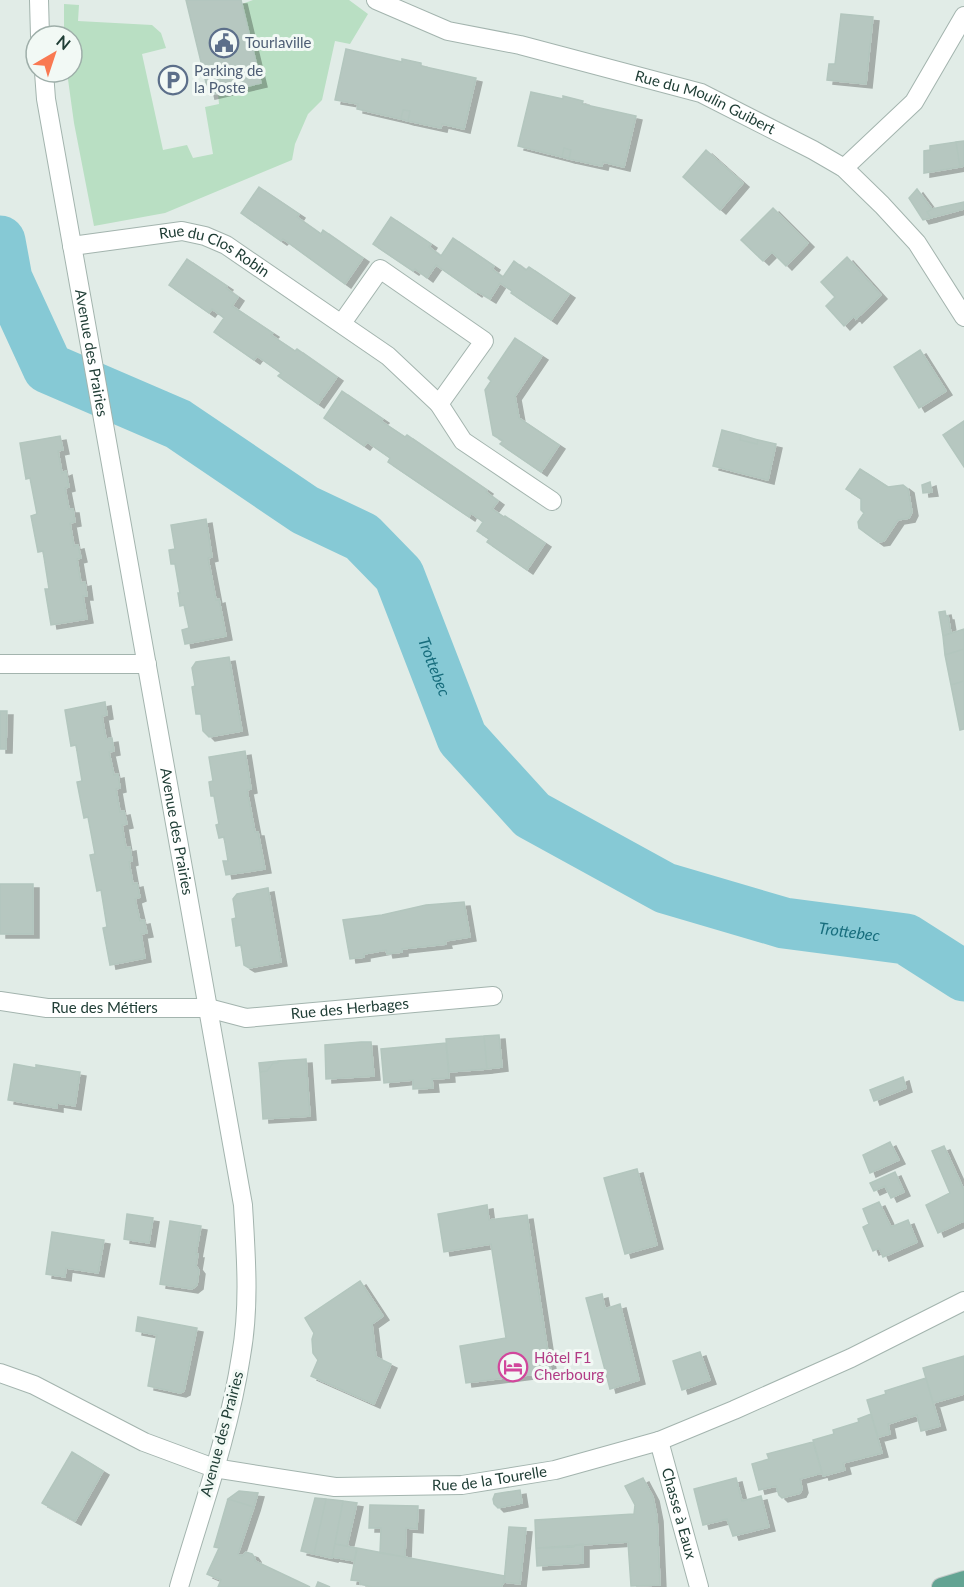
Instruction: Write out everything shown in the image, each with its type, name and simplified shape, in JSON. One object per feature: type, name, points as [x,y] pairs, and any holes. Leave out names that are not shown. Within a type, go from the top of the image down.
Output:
[{"type":"main road","points":[[941,1587],[964,1580]]},
{"type":"street","points":[[39,0],[40,24]]},
{"type":"street","name":"Rue du Moulin Guibert","points":[[376,0],[448,31],[520,45],[701,93],[813,150],[844,168],[917,243],[964,317]]},
{"type":"street","points":[[844,168],[914,102],[964,16]]},
{"type":"street","name":"Avenue des Prairies","points":[[45,84],[243,1205],[248,1289],[242,1355],[232,1406],[179,1587]]},
{"type":"street","name":"Rue du Clos Robin","points":[[72,246],[182,231],[205,236],[226,245],[388,356],[440,404],[463,441],[552,501]]},
{"type":"street","points":[[342,323],[380,269],[484,341],[440,404]]},
{"type":"street","points":[[0,664],[147,664]]},
{"type":"street","name":"Rue des Herbages","points":[[208,1008],[246,1018],[493,996]]},
{"type":"street","name":"Rue des Métiers","points":[[0,1001],[47,1008],[208,1008]]},
{"type":"street","name":"Rue de la Tourelle","points":[[0,1373],[34,1385],[144,1442],[214,1468],[335,1487],[462,1485],[555,1470],[659,1441],[851,1358],[964,1301]]},
{"type":"street","name":"Chasse à Eaux","points":[[659,1441],[699,1587]]},
{"type":"green space","points":[[253,0],[349,0],[368,14],[350,44],[335,41],[322,100],[308,114],[295,144],[292,160],[165,213],[94,226],[69,84],[84,84],[84,24],[64,24],[64,4],[79,5],[78,21],[152,25],[161,33],[166,48],[142,54],[163,150],[187,145],[193,158],[213,154],[205,107],[219,104],[218,93],[261,83],[242,4]]},
{"type":"building","name":"Tourlaville","points":[[186,0],[241,0],[261,83],[209,95]]},
{"type":"building","points":[[841,14],[873,17],[866,84],[827,80],[829,64],[835,64]]},
{"type":"building","points":[[346,49],[402,62],[402,59],[421,63],[421,66],[476,78],[464,129],[442,124],[441,128],[408,121],[410,111],[403,110],[401,119],[357,109],[358,104],[335,100]]},
{"type":"building","points":[[531,92],[563,99],[563,96],[583,101],[582,104],[636,116],[624,167],[603,162],[602,166],[569,159],[571,150],[564,148],[562,157],[518,146]]},
{"type":"building","points":[[403,110],[410,111],[408,121],[401,119]]},
{"type":"building","points":[[964,141],[964,166],[960,167],[956,142]]},
{"type":"building","points":[[956,142],[960,167],[924,173],[924,151],[930,150],[930,146]]},
{"type":"building","points":[[564,148],[571,150],[569,159],[562,157]]},
{"type":"building","points":[[706,150],[743,183],[720,210],[683,177]]},
{"type":"building","points":[[259,187],[299,214],[297,217],[321,234],[323,230],[363,258],[345,284],[283,239],[281,241],[241,213]]},
{"type":"building","points":[[917,189],[932,209],[927,212],[931,218],[923,220],[909,198]]},
{"type":"building","points":[[964,202],[964,209],[931,218],[927,212],[932,209]]},
{"type":"building","points":[[773,208],[808,243],[786,266],[772,252],[763,261],[741,240]]},
{"type":"building","points":[[391,217],[431,244],[429,247],[441,256],[453,238],[494,266],[492,269],[503,277],[514,261],[526,270],[529,267],[569,294],[551,320],[500,283],[490,299],[477,291],[476,293],[436,265],[427,278],[373,244]]},
{"type":"building","points":[[847,257],[881,295],[856,319],[854,316],[844,326],[826,306],[835,297],[821,282]]},
{"type":"building","points":[[187,259],[227,286],[226,288],[238,297],[232,306],[273,333],[271,335],[295,351],[297,349],[337,377],[318,404],[278,376],[281,373],[257,356],[254,360],[214,332],[224,318],[212,309],[209,313],[169,285]]},
{"type":"building","points":[[515,338],[542,356],[515,396],[519,418],[559,445],[541,472],[500,444],[503,441],[493,435],[485,390],[491,381],[488,378]]},
{"type":"building","points":[[920,350],[946,391],[919,408],[894,367]]},
{"type":"building","points":[[342,391],[383,419],[381,421],[405,437],[407,435],[487,490],[486,492],[498,501],[492,509],[545,543],[527,570],[487,542],[489,539],[477,531],[483,522],[471,513],[469,517],[388,462],[390,458],[367,442],[364,446],[324,418]]},
{"type":"building","points":[[964,421],[964,467],[943,435]]},
{"type":"building","points":[[722,430],[741,435],[740,440],[757,444],[758,440],[776,444],[768,480],[713,466]]},
{"type":"building","points":[[741,435],[758,440],[757,444],[740,440]]},
{"type":"building","points":[[60,436],[63,450],[58,451],[62,473],[66,471],[69,487],[65,488],[69,509],[73,509],[75,522],[70,523],[74,546],[78,545],[81,558],[77,559],[81,583],[85,582],[87,596],[83,596],[87,619],[51,625],[45,589],[49,589],[43,551],[38,552],[31,516],[37,514],[30,478],[26,479],[20,443]]},
{"type":"building","points":[[860,469],[888,487],[903,485],[908,489],[912,512],[909,518],[898,520],[884,541],[878,542],[859,528],[858,522],[864,513],[861,510],[861,499],[846,489]]},
{"type":"building","points":[[930,482],[932,492],[923,493],[922,485]]},
{"type":"building","points":[[206,519],[212,557],[208,558],[226,636],[185,644],[182,630],[189,628],[184,605],[180,606],[175,564],[171,564],[169,550],[175,549],[171,525]]},
{"type":"building","points":[[945,611],[951,633],[943,636],[939,612]]},
{"type":"building","points":[[964,629],[964,649],[945,655],[943,636]]},
{"type":"building","points":[[964,649],[964,681],[951,685],[945,655]]},
{"type":"building","points":[[229,657],[242,731],[209,737],[203,731],[201,714],[196,714],[192,668],[196,662]]},
{"type":"building","points":[[964,681],[964,729],[960,730],[951,685]]},
{"type":"building","points":[[105,702],[107,715],[102,716],[106,739],[112,738],[114,751],[109,752],[114,775],[118,774],[120,788],[116,789],[120,812],[124,811],[127,824],[122,825],[126,848],[130,847],[132,861],[129,862],[133,884],[137,883],[140,897],[135,899],[140,921],[144,920],[147,933],[141,934],[145,958],[110,965],[103,928],[107,927],[101,890],[97,891],[90,855],[95,854],[88,817],[84,818],[77,782],[82,781],[76,745],[71,746],[65,710]]},
{"type":"building","points":[[0,711],[7,711],[6,749],[0,749]]},
{"type":"building","points":[[245,751],[251,789],[247,790],[265,869],[226,875],[223,861],[228,861],[224,837],[219,838],[216,825],[219,824],[214,796],[211,796],[209,782],[213,781],[209,757]]},
{"type":"building","points":[[0,884],[33,884],[33,934],[0,934]]},
{"type":"building","points":[[268,888],[281,962],[249,968],[244,965],[241,945],[236,946],[232,919],[236,918],[233,899],[237,894]]},
{"type":"building","points":[[464,902],[470,937],[445,941],[446,944],[402,949],[402,952],[387,954],[386,950],[350,959],[343,920],[382,915],[426,905]]},
{"type":"building","points":[[499,1035],[502,1067],[487,1069],[484,1036]]},
{"type":"building","points":[[484,1036],[487,1069],[449,1072],[446,1039]]},
{"type":"building","points":[[371,1042],[374,1076],[326,1079],[325,1045]]},
{"type":"building","points":[[446,1043],[449,1078],[432,1079],[433,1088],[413,1089],[413,1080],[384,1083],[381,1049]]},
{"type":"building","points":[[306,1059],[310,1116],[263,1119],[260,1072],[267,1071],[273,1063],[278,1063],[278,1061]]},
{"type":"building","points":[[278,1061],[278,1063],[273,1063],[267,1071],[260,1072],[259,1063]]},
{"type":"building","points":[[14,1064],[80,1072],[75,1106],[57,1103],[57,1108],[8,1100]]},
{"type":"building","points":[[903,1077],[906,1088],[874,1101],[870,1090]]},
{"type":"building","points":[[890,1142],[899,1160],[870,1173],[863,1155]]},
{"type":"building","points":[[944,1146],[964,1190],[964,1221],[938,1233],[926,1205],[950,1193],[932,1151]]},
{"type":"building","points":[[637,1169],[657,1245],[625,1254],[604,1178]]},
{"type":"building","points":[[895,1172],[904,1192],[891,1198],[885,1186],[874,1191],[870,1183]]},
{"type":"building","points":[[879,1202],[891,1227],[908,1220],[917,1242],[883,1257],[879,1248],[873,1251],[863,1227],[869,1224],[863,1209]]},
{"type":"building","points":[[487,1205],[489,1220],[527,1215],[551,1372],[466,1383],[460,1346],[506,1338],[491,1244],[444,1252],[438,1214]]},
{"type":"building","points":[[127,1214],[153,1218],[149,1243],[124,1239]]},
{"type":"building","points":[[170,1221],[201,1226],[196,1254],[198,1254],[196,1266],[199,1270],[197,1285],[192,1289],[160,1284]]},
{"type":"building","points":[[52,1232],[104,1240],[98,1273],[66,1268],[65,1277],[46,1274]]},
{"type":"building","points":[[360,1281],[383,1316],[372,1324],[376,1357],[391,1364],[374,1404],[311,1376],[318,1360],[313,1353],[314,1333],[305,1318]]},
{"type":"building","points":[[602,1294],[605,1309],[620,1304],[639,1380],[610,1389],[586,1298]]},
{"type":"building","points":[[138,1317],[197,1328],[184,1391],[180,1393],[148,1386],[157,1335],[136,1331]]},
{"type":"building","points":[[700,1352],[710,1380],[682,1390],[673,1361]]},
{"type":"building","points":[[964,1356],[964,1394],[933,1403],[923,1368]]},
{"type":"building","points":[[926,1378],[940,1426],[921,1431],[917,1415],[888,1424],[890,1434],[878,1437],[867,1400],[886,1394],[885,1391]]},
{"type":"building","points":[[871,1414],[882,1453],[843,1463],[845,1470],[823,1476],[813,1440],[834,1434],[833,1430],[859,1422],[858,1419]]},
{"type":"building","points":[[813,1442],[822,1473],[800,1479],[802,1489],[800,1493],[782,1498],[776,1486],[759,1490],[752,1464],[769,1459],[767,1454]]},
{"type":"building","points":[[72,1452],[103,1471],[75,1521],[42,1503]]},
{"type":"building","points":[[643,1478],[653,1497],[657,1517],[660,1585],[631,1586],[628,1542],[536,1548],[535,1520],[634,1514],[635,1505],[625,1486]]},
{"type":"building","points":[[736,1478],[742,1501],[761,1496],[769,1527],[733,1536],[727,1519],[703,1525],[694,1489]]},
{"type":"building","points":[[520,1490],[522,1503],[498,1508],[494,1504],[495,1494]]},
{"type":"building","points":[[239,1491],[258,1493],[254,1507],[228,1499]]},
{"type":"building","points":[[315,1498],[326,1499],[314,1554],[301,1551]]},
{"type":"building","points":[[228,1499],[254,1507],[238,1554],[242,1556],[246,1552],[252,1554],[255,1561],[310,1587],[218,1587],[221,1580],[207,1574],[219,1548],[214,1547]]},
{"type":"building","points":[[326,1499],[343,1501],[332,1558],[314,1554]]},
{"type":"building","points":[[343,1501],[357,1503],[347,1546],[335,1544]]},
{"type":"building","points":[[370,1505],[418,1506],[417,1529],[406,1528],[405,1557],[380,1553],[381,1528],[369,1528]]},
{"type":"building","points":[[509,1527],[526,1528],[520,1584],[504,1582]]},
{"type":"building","points":[[335,1544],[357,1548],[354,1561],[332,1557]]},
{"type":"building","points":[[583,1544],[583,1563],[537,1566],[536,1548],[574,1547]]},
{"type":"building","points":[[357,1548],[505,1576],[504,1582],[501,1587],[372,1587],[360,1584],[360,1581],[351,1580]]},
{"type":"building","points":[[318,1582],[330,1587],[316,1587]]},
{"type":"waterway","name":"Trottebec","points":[[0,241],[7,279],[48,368],[178,424],[305,510],[362,537],[399,575],[462,738],[532,815],[665,888],[784,923],[906,939],[964,976]]},
{"type":"place","name":"Tourlaville","points":[[224,43]]},
{"type":"place","name":"Parking de la Poste","points":[[173,80]]},
{"type":"place","name":"Hôtel F1 Cherbourg","points":[[513,1367]]}]
